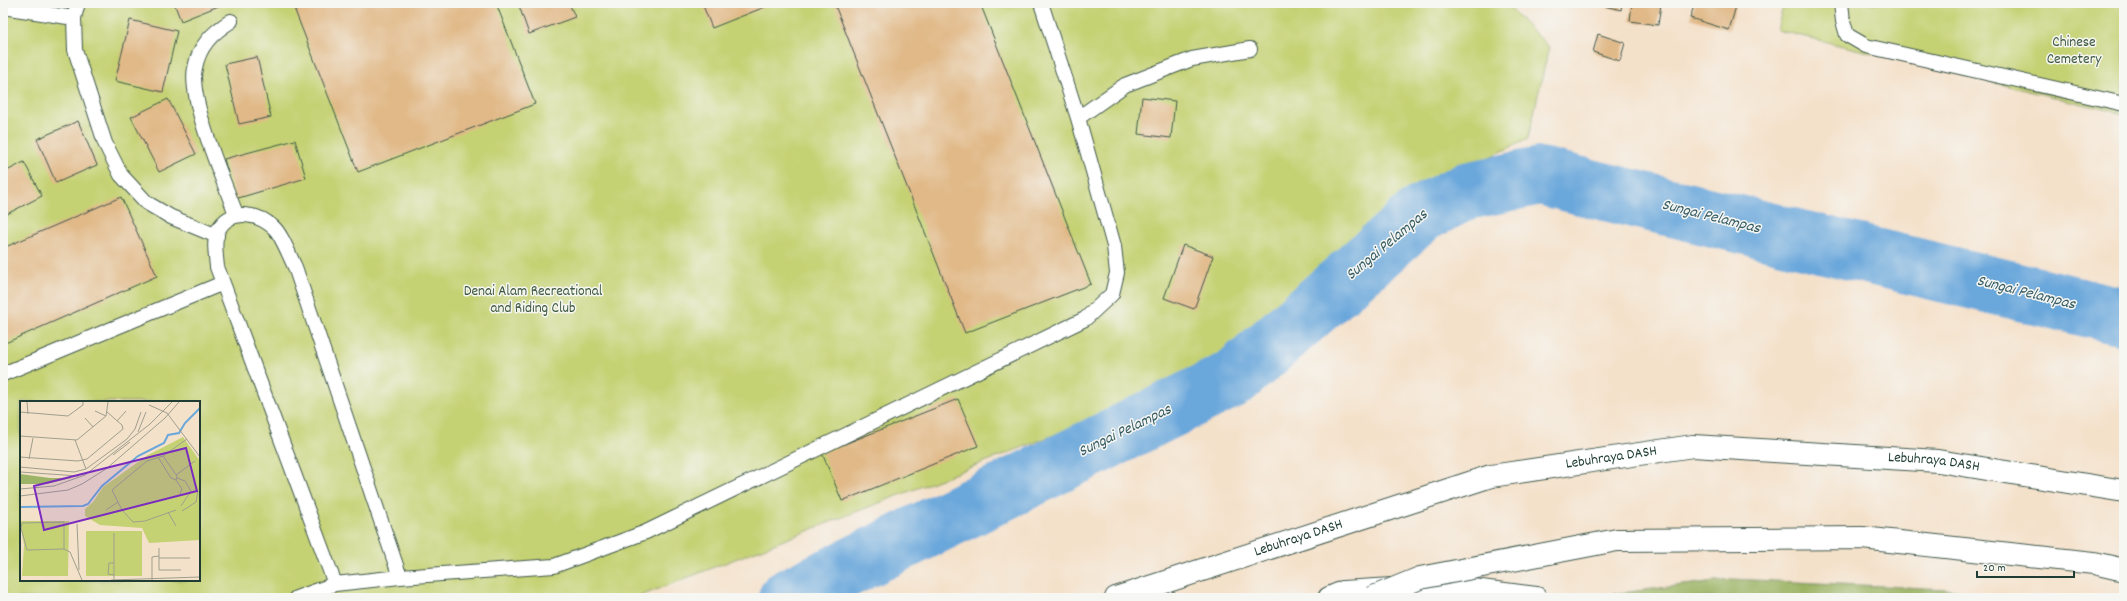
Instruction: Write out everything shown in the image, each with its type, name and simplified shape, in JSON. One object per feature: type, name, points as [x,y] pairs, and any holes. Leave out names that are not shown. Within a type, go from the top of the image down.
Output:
[{"type":"main road","name":"Lebuhraya DASH","points":[[1116,598],[1492,476],[1693,446],[1938,461],[2124,491]]},
{"type":"main road","points":[[1371,598],[1420,578],[1617,540],[1862,538],[2094,563],[2124,570]]},
{"type":"main road","points":[[1329,598],[1343,592],[1442,586],[1536,598]]},
{"type":"lane","points":[[78,3],[74,18],[75,50],[105,143],[121,175],[147,203],[171,217],[217,236]]},
{"type":"lane","points":[[296,598],[335,584],[400,576],[554,566],[646,532],[1085,319],[1112,294],[1117,273],[1114,246],[1078,118],[1041,3]]},
{"type":"lane","points":[[1841,3],[1843,21],[1847,35],[1866,46],[2124,104]]},
{"type":"lane","points":[[3,7],[74,18]]},
{"type":"lane","points":[[231,21],[216,30],[205,42],[195,67],[194,79],[201,117],[236,214]]},
{"type":"lane","points":[[1078,118],[1125,85],[1192,59],[1250,49]]},
{"type":"lane","points":[[335,584],[223,283],[215,249],[217,236],[218,231],[223,225],[236,214],[258,216],[275,228],[295,267],[400,576]]},
{"type":"lane","points":[[3,374],[223,283]]},
{"type":"green space","name":"Denai Alam Recreational and Riding Club","points":[[3,3],[1505,3],[1549,47],[1528,139],[1398,200],[1221,370],[635,598],[3,598]]},
{"type":"green space","name":"Chinese Cemetery","points":[[1784,3],[2124,3],[2124,114],[1777,30]]},
{"type":"green space","points":[[1731,579],[1947,589],[1994,598],[1632,598],[1613,594]]},
{"type":"building","points":[[174,3],[226,3],[181,21]]},
{"type":"building","points":[[292,3],[496,3],[535,104],[358,172]]},
{"type":"building","points":[[518,3],[569,3],[575,17],[529,34]]},
{"type":"building","points":[[702,3],[775,3],[712,28]]},
{"type":"building","points":[[834,3],[980,3],[1091,284],[965,333]]},
{"type":"building","points":[[1591,3],[1622,3],[1621,10]]},
{"type":"building","points":[[1632,3],[1661,4],[1658,25],[1630,21]]},
{"type":"building","points":[[1695,3],[1737,3],[1729,30],[1690,18]]},
{"type":"building","points":[[130,20],[177,31],[163,92],[115,81]]},
{"type":"building","points":[[1598,34],[1625,43],[1620,61],[1593,52]]},
{"type":"building","points":[[257,57],[271,117],[239,124],[225,64]]},
{"type":"building","points":[[1142,97],[1175,101],[1171,138],[1138,134]]},
{"type":"building","points":[[168,99],[196,154],[159,172],[131,117]]},
{"type":"building","points":[[78,121],[97,165],[56,183],[37,139]]},
{"type":"building","points":[[295,140],[306,178],[235,199],[224,159]]},
{"type":"building","points":[[24,162],[42,196],[3,216],[3,173]]},
{"type":"building","points":[[121,197],[157,276],[3,344],[3,248]]},
{"type":"building","points":[[1183,245],[1213,256],[1194,309],[1164,298]]},
{"type":"building","points":[[958,399],[978,446],[842,501],[822,453]]},
{"type":"waterway","name":"Sungai Pelampas","points":[[787,598],[1234,378],[1421,214],[1466,191],[1540,176],[2124,317]]}]
